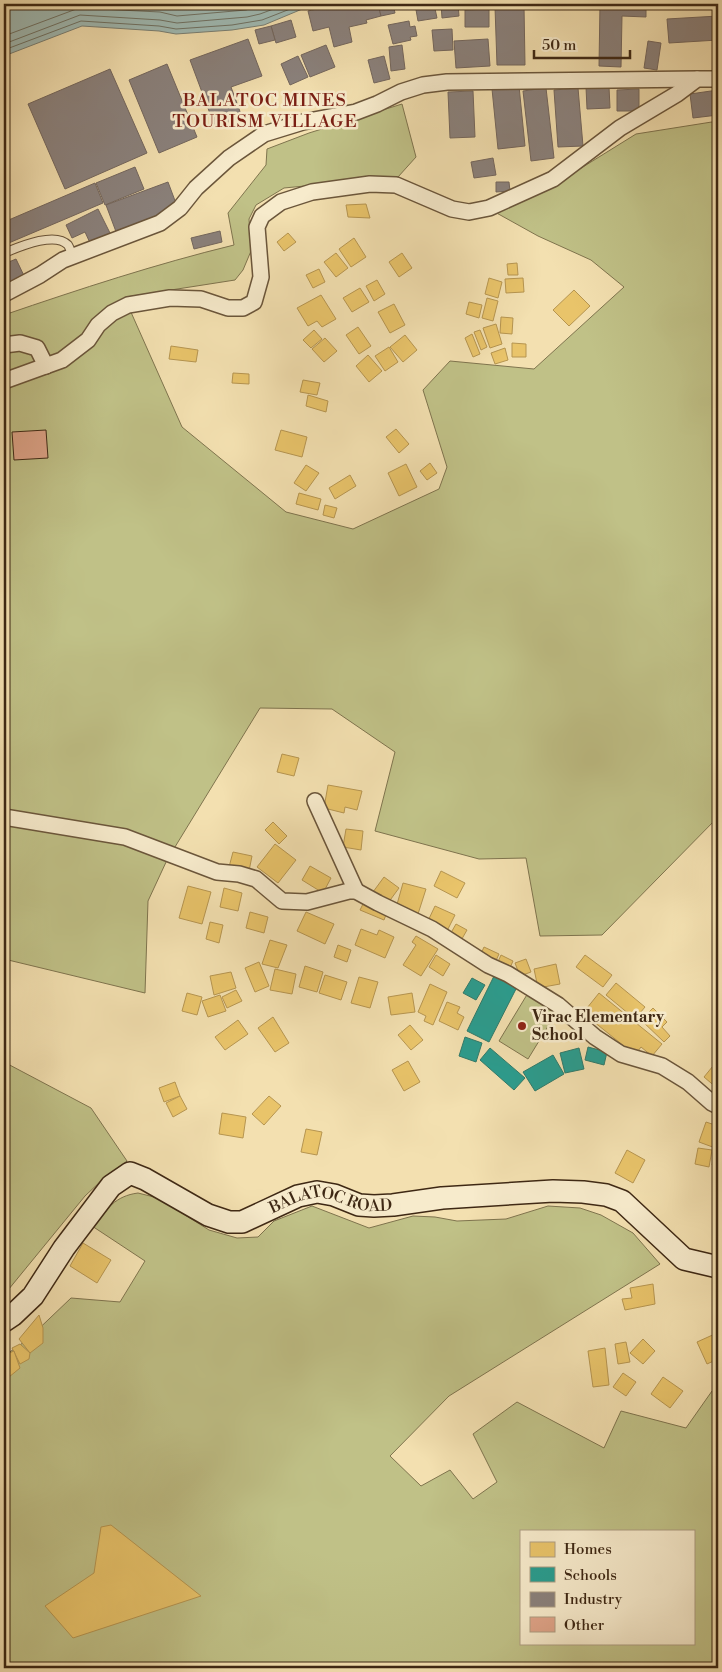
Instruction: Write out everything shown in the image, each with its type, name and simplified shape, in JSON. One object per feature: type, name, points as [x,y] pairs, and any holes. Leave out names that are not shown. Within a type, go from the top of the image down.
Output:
[{"type":"main road","name":"BALATOC ROAD","points":[[4,1321],[13,1315],[32,1296],[69,1241],[112,1186],[130,1173],[208,1215],[229,1222],[242,1222],[298,1196],[317,1192],[334,1195],[359,1204],[374,1206],[449,1198],[553,1191],[583,1192],[622,1201],[684,1259],[718,1267]]},
{"type":"street","points":[[4,381],[62,360],[88,340],[98,325],[112,313],[128,305],[170,298],[201,299],[228,308],[244,308],[254,302],[261,278],[256,227],[262,216],[281,202],[312,192],[370,184],[396,185],[452,209],[469,212],[489,208],[553,179],[620,128],[677,94],[697,79]]},
{"type":"street","points":[[4,294],[72,256],[160,223],[180,208],[196,188],[229,158],[264,134],[303,122],[356,112],[400,92],[422,85],[447,82],[718,79]]},
{"type":"street","points":[[4,345],[20,343],[37,348],[46,366]]},
{"type":"street","points":[[315,801],[356,891]]},
{"type":"street","points":[[4,818],[125,837],[218,872],[239,874],[256,879],[282,901],[307,902],[349,891],[356,891],[432,929],[488,964],[508,974],[558,1005],[595,1037],[621,1054],[662,1066],[688,1082],[718,1106]]},
{"type":"lane","points":[[4,253],[50,239],[58,240],[68,245],[72,256]]},
{"type":"green space","points":[[402,104],[416,157],[398,177],[284,188],[256,205],[249,219],[251,251],[243,270],[235,280],[126,297],[130,310],[182,427],[286,512],[353,529],[439,489],[447,467],[423,390],[450,361],[534,369],[624,287],[591,260],[538,236],[493,211],[549,188],[636,134],[718,121],[718,817],[602,935],[540,936],[526,858],[479,859],[375,831],[395,752],[332,709],[260,708],[167,860],[148,901],[145,993],[4,959],[4,315],[118,277],[234,245],[228,213],[266,165],[267,149],[309,133]]},
{"type":"green space","points":[[528,993],[558,1010],[528,1059],[499,1041]]},
{"type":"green space","points":[[4,1062],[91,1108],[127,1161],[85,1196],[4,1295]]},
{"type":"green space","points":[[138,1193],[158,1198],[209,1230],[237,1238],[258,1237],[274,1221],[312,1206],[369,1228],[413,1216],[457,1221],[506,1219],[548,1206],[580,1208],[601,1215],[633,1233],[660,1264],[449,1396],[390,1456],[421,1486],[450,1470],[473,1499],[497,1482],[473,1434],[517,1402],[604,1448],[621,1411],[686,1428],[712,1391],[718,1395],[718,1668],[4,1668],[4,1356],[27,1340],[71,1298],[120,1302],[145,1261],[92,1226],[112,1204],[123,1197]]},
{"type":"water","points":[[4,4],[324,4],[307,7],[264,25],[232,30],[176,34],[159,31],[82,26],[4,56]]},
{"type":"building: Homes","points":[[366,204],[370,218],[348,217],[346,205]]},
{"type":"building: Homes","points":[[288,233],[296,242],[284,251],[277,242]]},
{"type":"building: Homes","points":[[354,238],[366,257],[351,267],[339,249]]},
{"type":"building: Homes","points":[[336,253],[348,268],[336,277],[324,262]]},
{"type":"building: Homes","points":[[402,253],[412,268],[399,277],[389,262]]},
{"type":"building: Homes","points":[[517,263],[518,275],[508,275],[507,264]]},
{"type":"building: Homes","points":[[319,269],[325,282],[313,288],[306,275]]},
{"type":"building: Homes","points":[[489,278],[502,282],[498,298],[485,294]]},
{"type":"building: Homes","points":[[523,278],[524,292],[506,293],[505,279]]},
{"type":"building: Homes","points":[[377,280],[385,294],[374,301],[366,286]]},
{"type":"building: Homes","points":[[360,288],[369,302],[352,312],[343,298]]},
{"type":"building: Homes","points":[[574,290],[590,306],[569,326],[553,310]]},
{"type":"building: Homes","points":[[321,295],[336,319],[322,327],[317,321],[308,326],[297,308]]},
{"type":"building: Homes","points":[[487,298],[498,301],[493,321],[482,318]]},
{"type":"building: Homes","points":[[469,302],[482,305],[479,318],[466,314]]},
{"type":"building: Homes","points":[[394,304],[405,325],[390,333],[378,312]]},
{"type":"building: Homes","points":[[501,317],[513,318],[512,334],[500,333]]},
{"type":"building: Homes","points":[[496,324],[502,344],[490,348],[483,328]]},
{"type":"building: Homes","points":[[358,327],[371,346],[359,354],[346,335]]},
{"type":"building: Homes","points":[[314,330],[322,339],[311,348],[303,340]]},
{"type":"building: Homes","points":[[480,330],[487,347],[481,350],[474,332]]},
{"type":"building: Homes","points":[[472,334],[480,354],[473,357],[465,338]]},
{"type":"building: Homes","points":[[405,335],[417,350],[403,362],[390,347]]},
{"type":"building: Homes","points":[[325,338],[337,351],[324,362],[312,349]]},
{"type":"building: Homes","points":[[512,343],[526,344],[526,357],[512,357]]},
{"type":"building: Homes","points":[[171,346],[198,350],[196,362],[169,359]]},
{"type":"building: Homes","points":[[389,347],[398,362],[385,371],[375,356]]},
{"type":"building: Homes","points":[[505,348],[508,360],[495,364],[491,353]]},
{"type":"building: Homes","points":[[368,355],[382,371],[369,382],[356,366]]},
{"type":"building: Homes","points":[[233,373],[249,374],[249,384],[232,383]]},
{"type":"building: Homes","points":[[303,380],[320,383],[317,395],[300,392]]},
{"type":"building: Homes","points":[[308,395],[328,401],[326,412],[306,406]]},
{"type":"building: Homes","points":[[396,429],[409,444],[399,453],[386,437]]},
{"type":"building: Homes","points":[[281,430],[307,437],[302,457],[275,450]]},
{"type":"building: Homes","points":[[430,463],[437,473],[427,480],[420,471]]},
{"type":"building: Homes","points":[[406,464],[417,487],[399,496],[388,473]]},
{"type":"building: Homes","points":[[306,465],[319,473],[306,491],[294,483]]},
{"type":"building: Homes","points":[[350,475],[356,486],[335,499],[329,488]]},
{"type":"building: Homes","points":[[299,493],[321,499],[318,510],[296,504]]},
{"type":"building: Homes","points":[[325,505],[337,508],[334,518],[323,515]]},
{"type":"building: Homes","points":[[282,754],[299,758],[294,776],[277,772]]},
{"type":"building: Homes","points":[[328,785],[362,791],[357,810],[345,807],[344,813],[324,808]]},
{"type":"building: Homes","points":[[273,822],[287,836],[279,844],[265,830]]},
{"type":"building: Homes","points":[[346,829],[363,831],[361,850],[343,847]]},
{"type":"building: Homes","points":[[275,844],[296,860],[278,883],[257,867]]},
{"type":"building: Homes","points":[[233,852],[252,856],[249,871],[229,867]]},
{"type":"building: Homes","points":[[310,866],[331,878],[323,893],[302,880]]},
{"type":"building: Homes","points":[[441,871],[465,883],[457,898],[434,886]]},
{"type":"building: Homes","points":[[384,877],[399,888],[388,903],[373,892]]},
{"type":"building: Homes","points":[[403,883],[426,889],[418,914],[396,908]]},
{"type":"building: Homes","points":[[188,886],[211,892],[202,924],[179,918]]},
{"type":"building: Homes","points":[[224,888],[242,893],[238,911],[220,907]]},
{"type":"building: Homes","points":[[364,902],[387,912],[384,920],[360,910]]},
{"type":"building: Homes","points":[[435,906],[455,915],[446,933],[427,923]]},
{"type":"building: Homes","points":[[250,912],[268,917],[264,933],[246,928]]},
{"type":"building: Homes","points":[[306,912],[334,924],[325,944],[297,931]]},
{"type":"building: Homes","points":[[210,922],[223,925],[219,943],[206,939]]},
{"type":"building: Homes","points":[[456,924],[467,930],[459,944],[448,938]]},
{"type":"building: Homes","points":[[361,929],[377,935],[379,930],[394,937],[385,958],[355,945]]},
{"type":"building: Homes","points":[[416,936],[438,949],[421,976],[403,965],[416,945],[412,942]]},
{"type":"building: Homes","points":[[270,940],[287,945],[278,968],[262,964]]},
{"type":"building: Homes","points":[[338,945],[351,950],[347,962],[334,957]]},
{"type":"building: Homes","points":[[484,947],[499,954],[494,965],[479,958]]},
{"type":"building: Homes","points":[[436,955],[450,964],[443,976],[429,967]]},
{"type":"building: Homes","points":[[501,955],[513,961],[509,970],[497,964]]},
{"type":"building: Homes","points":[[585,955],[612,975],[603,987],[576,967]]},
{"type":"building: Homes","points":[[526,959],[531,972],[520,976],[515,963]]},
{"type":"building: Homes","points":[[259,962],[269,986],[255,992],[245,968]]},
{"type":"building: Homes","points":[[556,964],[560,984],[538,988],[534,969]]},
{"type":"building: Homes","points":[[305,966],[323,972],[317,992],[299,987]]},
{"type":"building: Homes","points":[[275,969],[296,974],[292,994],[270,990]]},
{"type":"building: Homes","points":[[231,972],[236,988],[214,995],[210,976]]},
{"type":"building: Homes","points":[[325,975],[347,982],[341,1000],[319,993]]},
{"type":"building: Homes","points":[[359,977],[378,982],[370,1008],[351,1003]]},
{"type":"building: Homes","points":[[616,983],[645,1007],[635,1019],[606,995]]},
{"type":"building: Homes","points":[[430,984],[447,992],[433,1025],[424,1021],[426,1016],[418,1012]]},
{"type":"building: Homes","points":[[236,990],[242,1001],[227,1008],[222,997]]},
{"type":"building: Homes","points":[[187,993],[202,997],[197,1015],[182,1011]]},
{"type":"building: Homes","points":[[412,993],[415,1012],[391,1015],[388,997]]},
{"type":"building: Homes","points":[[599,993],[662,1044],[652,1056],[641,1047],[635,1055],[583,1013]]},
{"type":"building: Homes","points":[[220,995],[226,1011],[208,1017],[202,1001]]},
{"type":"building: Homes","points":[[447,1002],[460,1007],[457,1013],[464,1017],[458,1030],[439,1021]]},
{"type":"building: Homes","points":[[653,1008],[667,1022],[662,1027],[670,1036],[664,1042],[641,1020]]},
{"type":"building: Homes","points":[[273,1017],[289,1043],[275,1052],[258,1028]]},
{"type":"building: Homes","points":[[238,1020],[248,1034],[225,1050],[215,1037]]},
{"type":"building: Homes","points":[[410,1025],[423,1040],[411,1050],[398,1035]]},
{"type":"building: Homes","points":[[408,1061],[420,1082],[404,1091],[392,1070]]},
{"type":"building: Homes","points":[[718,1062],[718,1089],[704,1077]]},
{"type":"building: Homes","points":[[175,1082],[180,1096],[164,1102],[159,1088]]},
{"type":"building: Homes","points":[[180,1096],[187,1109],[173,1117],[166,1103]]},
{"type":"building: Homes","points":[[269,1096],[281,1106],[264,1125],[252,1114]]},
{"type":"building: Homes","points":[[222,1113],[246,1117],[243,1138],[219,1134]]},
{"type":"building: Homes","points":[[706,1122],[718,1126],[718,1149],[699,1142]]},
{"type":"building: Homes","points":[[306,1129],[322,1132],[317,1155],[301,1152]]},
{"type":"building: Homes","points":[[698,1148],[712,1150],[709,1167],[695,1164]]},
{"type":"building: Homes","points":[[716,1149],[718,1150],[718,1166],[712,1165]]},
{"type":"building: Homes","points":[[627,1150],[645,1160],[633,1183],[615,1173]]},
{"type":"building: Homes","points":[[83,1243],[111,1260],[97,1283],[70,1266]]},
{"type":"building: Homes","points":[[653,1284],[655,1304],[625,1310],[622,1299],[632,1298],[630,1288]]},
{"type":"building: Homes","points":[[39,1315],[43,1328],[43,1343],[30,1353],[19,1339]]},
{"type":"building: Homes","points":[[717,1333],[718,1359],[707,1364],[697,1342]]},
{"type":"building: Homes","points":[[643,1339],[655,1351],[643,1364],[630,1353]]},
{"type":"building: Homes","points":[[626,1342],[630,1362],[618,1364],[615,1344]]},
{"type":"building: Homes","points":[[20,1344],[30,1353],[29,1359],[20,1364],[12,1348]]},
{"type":"building: Homes","points":[[605,1348],[609,1385],[593,1387],[588,1351]]},
{"type":"building: Homes","points":[[14,1351],[20,1368],[9,1377],[4,1365],[4,1355]]},
{"type":"building: Homes","points":[[623,1373],[636,1382],[626,1396],[613,1387]]},
{"type":"building: Homes","points":[[663,1377],[683,1391],[670,1408],[651,1394]]},
{"type":"building: Homes","points":[[111,1525],[201,1596],[73,1638],[45,1606],[94,1573],[101,1527]]},
{"type":"building: Schools","points":[[494,976],[517,987],[489,1042],[467,1031]]},
{"type":"building: Schools","points":[[472,978],[485,985],[476,1000],[463,993]]},
{"type":"building: Schools","points":[[465,1037],[482,1043],[476,1062],[459,1056]]},
{"type":"building: Schools","points":[[588,1047],[607,1052],[604,1065],[585,1060]]},
{"type":"building: Schools","points":[[490,1048],[525,1078],[514,1090],[480,1060]]},
{"type":"building: Schools","points":[[579,1048],[584,1069],[565,1073],[560,1053]]},
{"type":"building: Schools","points":[[553,1055],[564,1074],[535,1091],[523,1072]]},
{"type":"building: Industry","points":[[338,4],[378,4],[381,16],[366,20],[367,23],[349,27],[352,42],[334,47],[329,27],[313,31],[308,11]]},
{"type":"building: Industry","points":[[378,4],[393,4],[395,13],[381,16]]},
{"type":"building: Industry","points":[[415,4],[434,4],[437,18],[418,21]]},
{"type":"building: Industry","points":[[441,4],[458,4],[459,16],[442,18]]},
{"type":"building: Industry","points":[[600,4],[646,4],[646,17],[622,16],[621,67],[599,66]]},
{"type":"building: Industry","points":[[524,6],[525,65],[497,65],[495,7]]},
{"type":"building: Industry","points":[[489,9],[489,27],[465,27],[465,10]]},
{"type":"building: Industry","points":[[718,16],[718,40],[669,43],[667,19]]},
{"type":"building: Industry","points":[[291,20],[296,37],[276,43],[271,26]]},
{"type":"building: Industry","points":[[409,21],[410,27],[415,26],[417,36],[410,37],[411,40],[393,44],[388,25]]},
{"type":"building: Industry","points":[[271,26],[275,40],[259,44],[255,30]]},
{"type":"building: Industry","points":[[452,29],[453,50],[434,51],[432,30]]},
{"type":"building: Industry","points":[[248,39],[262,76],[231,87],[242,117],[215,127],[190,60]]},
{"type":"building: Industry","points":[[488,39],[490,66],[456,68],[454,41]]},
{"type":"building: Industry","points":[[648,41],[661,43],[657,70],[644,68]]},
{"type":"building: Industry","points":[[326,45],[335,67],[310,77],[301,55]]},
{"type":"building: Industry","points":[[402,45],[405,69],[391,71],[389,47]]},
{"type":"building: Industry","points":[[298,56],[308,77],[290,85],[281,64]]},
{"type":"building: Industry","points":[[384,56],[390,79],[374,83],[368,60]]},
{"type":"building: Industry","points":[[167,64],[197,137],[159,153],[129,80]]},
{"type":"building: Industry","points":[[110,69],[147,153],[65,189],[28,104]]},
{"type":"building: Industry","points":[[519,86],[525,146],[498,149],[492,89]]},
{"type":"building: Industry","points":[[586,87],[609,87],[610,108],[587,109]]},
{"type":"building: Industry","points":[[546,88],[554,158],[531,161],[523,91]]},
{"type":"building: Industry","points":[[578,88],[583,146],[558,147],[554,90]]},
{"type":"building: Industry","points":[[639,89],[639,111],[617,111],[617,90]]},
{"type":"building: Industry","points":[[718,90],[718,115],[693,118],[690,94]]},
{"type":"building: Industry","points":[[473,91],[475,137],[450,138],[448,92]]},
{"type":"building: Industry","points":[[493,158],[496,175],[474,178],[471,162]]},
{"type":"building: Industry","points":[[135,167],[144,189],[105,205],[96,183]]},
{"type":"building: Industry","points":[[168,182],[180,214],[118,237],[106,205]]},
{"type":"building: Industry","points":[[496,182],[509,182],[510,191],[496,192]]},
{"type":"building: Industry","points":[[95,183],[103,203],[4,245],[4,222]]},
{"type":"building: Industry","points":[[98,209],[111,235],[91,245],[85,232],[72,238],[66,225]]},
{"type":"building: Industry","points":[[220,231],[222,242],[194,249],[191,238]]},
{"type":"building: Industry","points":[[16,259],[27,282],[4,292],[4,264]]},
{"type":"building: Other","points":[[46,430],[48,458],[14,460],[12,432]]},
{"type":"place","name":"Virac Elementary School","points":[[522,1026]]},
{"type":"district","name":"BALATOC MINES TOURISM VILLAGE","points":[[265,110]]}]
